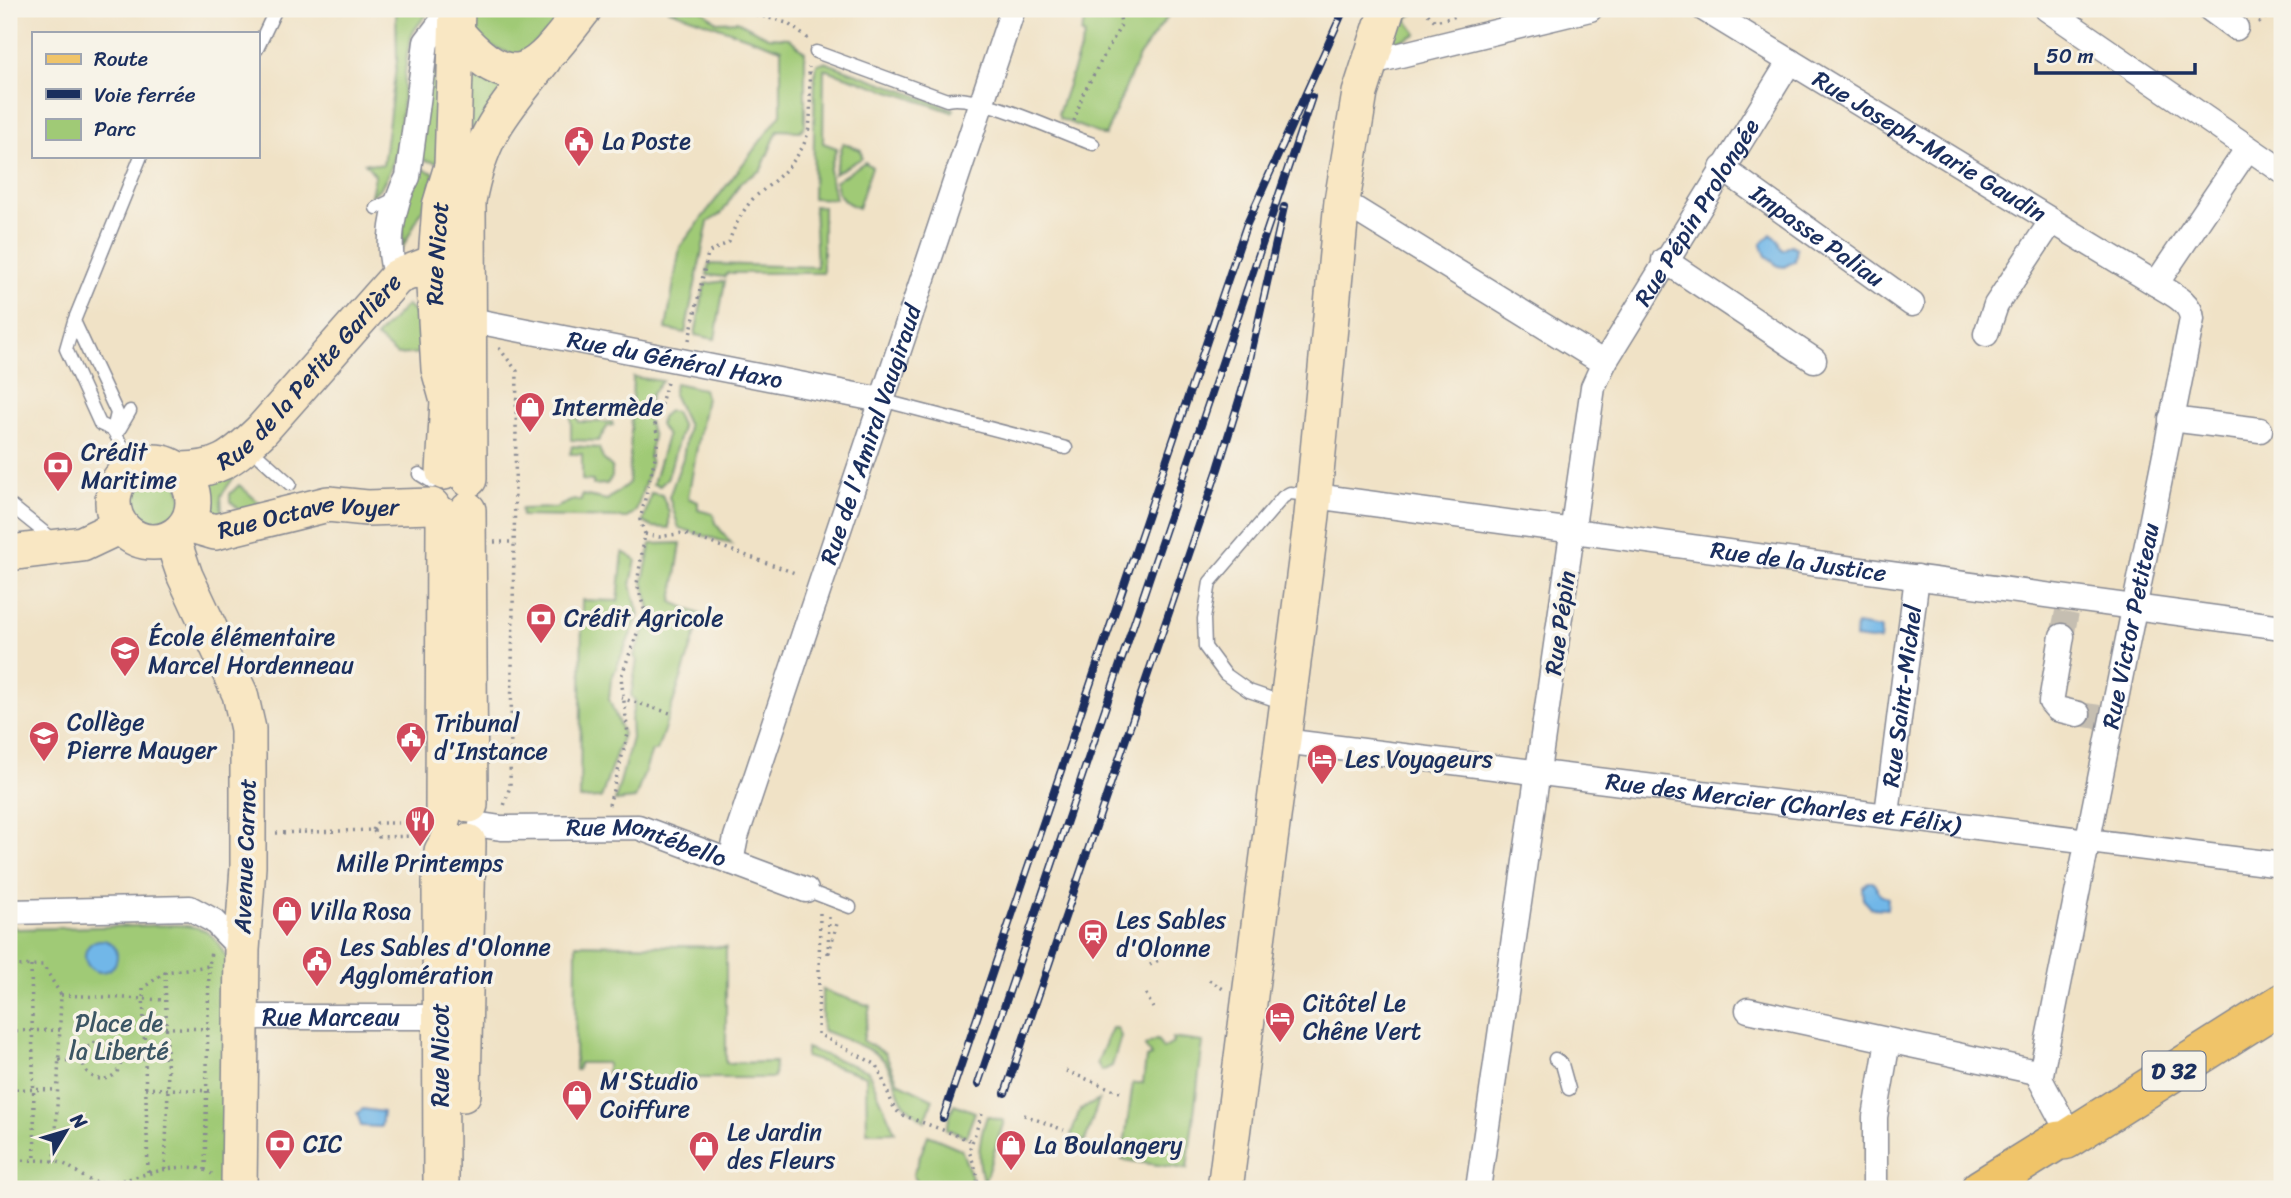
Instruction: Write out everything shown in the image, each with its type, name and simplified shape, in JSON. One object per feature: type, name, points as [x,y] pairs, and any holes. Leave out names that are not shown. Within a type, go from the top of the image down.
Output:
[{"type":"main road","name":"D 32","points":[[2009,1189],[2062,1149],[2068,1139],[2280,1010]]},
{"type":"main road","points":[[1980,1189],[2057,1141],[2068,1139]]},
{"type":"street","name":"Rue Nicot","points":[[444,491],[470,365],[481,329],[468,201],[474,169],[493,125],[584,9]]},
{"type":"street","name":"Rue de l'Amiral Vaugiraud","points":[[731,862],[740,824],[1013,9]]},
{"type":"street","points":[[1225,1189],[1315,496],[1342,201],[1369,58],[1387,9]]},
{"type":"street","points":[[1369,58],[1380,60],[1590,9]]},
{"type":"street","name":"Rue Joseph-Marie Gaudin","points":[[1704,9],[2050,222],[2156,284]]},
{"type":"street","points":[[2047,9],[2282,171]]},
{"type":"street","points":[[2210,9],[2236,28]]},
{"type":"street","name":"Rue Nicot","points":[[455,17],[452,166],[440,206],[434,308],[439,369],[448,401],[444,491],[457,825],[442,850],[464,1189]]},
{"type":"street","points":[[397,277],[391,248],[399,197],[408,177],[426,41],[455,17],[474,52],[510,71],[528,71],[544,60]]},
{"type":"street","name":"Rue Pépin Prolongée","points":[[1604,363],[1664,260],[1790,61]]},
{"type":"street","points":[[2156,284],[2249,148]]},
{"type":"street","name":"Impasse Paliau","points":[[1722,168],[1912,304]]},
{"type":"street","points":[[1342,201],[1604,363]]},
{"type":"street","points":[[1986,334],[1996,305],[2050,222]]},
{"type":"street","points":[[1664,260],[1814,360]]},
{"type":"street","points":[[436,262],[451,271],[456,281],[457,339],[470,365]]},
{"type":"street","name":"Rue de la Petite Garlière","points":[[177,470],[208,470],[225,462],[247,444],[397,277],[436,262]]},
{"type":"street","name":"Rue Victor Petiteau","points":[[2041,1073],[2087,840],[2096,717],[2134,607],[2191,311],[2185,303],[2156,284]]},
{"type":"street","name":"Rue du Général Haxo","points":[[481,329],[881,401]]},
{"type":"street","name":"Rue Pépin","points":[[1478,1189],[1505,1053],[1539,771],[1592,387],[1604,363]]},
{"type":"street","points":[[2171,419],[2260,430]]},
{"type":"street","points":[[161,462],[177,470],[191,489],[194,505],[181,530],[156,543],[140,541],[120,526],[113,510],[113,493],[121,478],[134,467],[161,462]]},
{"type":"street","name":"Rue Octave Voyer","points":[[181,530],[198,527],[215,532],[328,504],[367,508],[444,491]]},
{"type":"street","name":"Rue de la Justice","points":[[1315,496],[1917,577],[2066,615],[2134,607],[2282,627]]},
{"type":"street","points":[[9,553],[82,544],[120,526]]},
{"type":"street","name":"Avenue Carnot","points":[[181,530],[185,576],[240,694],[246,717],[248,867],[227,946],[229,1023],[225,1090],[234,1184]]},
{"type":"street","name":"Rue Saint-Michel","points":[[1887,814],[1917,577]]},
{"type":"street","points":[[2066,615],[2050,702],[2057,709],[2096,717]]},
{"type":"street","name":"Rue des Mercier (Charles et Félix)","points":[[1283,741],[2282,865]]},
{"type":"street","name":"Rue Montébello","points":[[457,825],[501,828],[638,827],[813,893]]},
{"type":"street","points":[[9,912],[190,908],[214,921],[227,946]]},
{"type":"street","points":[[1748,1010],[2041,1073],[2042,1084],[2068,1139]]},
{"type":"street","name":"Rue Nicot","points":[[441,1189],[452,1017]]},
{"type":"street","name":"Rue Marceau","points":[[229,1023],[452,1017]]},
{"type":"street","points":[[1875,1189],[1875,1117],[1888,1041]]},
{"type":"lane","points":[[259,45],[276,9]]},
{"type":"lane","points":[[816,52],[947,100],[958,97],[982,103],[1093,144]]},
{"type":"lane","points":[[134,467],[114,433],[100,424],[66,349],[74,321],[138,158]]},
{"type":"lane","points":[[376,208],[399,197]]},
{"type":"lane","points":[[74,321],[117,413],[114,433]]},
{"type":"lane","points":[[881,401],[1066,448]]},
{"type":"lane","points":[[114,433],[130,411]]},
{"type":"lane","points":[[247,444],[290,484]]},
{"type":"lane","points":[[1288,703],[1249,691],[1225,674],[1205,648],[1204,619],[1210,582],[1283,497],[1290,492],[1315,496]]},
{"type":"lane","points":[[9,505],[63,548]]},
{"type":"lane","points":[[813,893],[850,908]]},
{"type":"lane","points":[[1555,1059],[1562,1063],[1569,1088]]},
{"type":"path","points":[[687,349],[708,253],[729,242],[733,228],[754,197],[772,186],[802,146],[809,128],[809,57],[816,52],[807,36],[798,29],[736,9]]},
{"type":"path","points":[[1069,136],[1083,94],[1121,25],[1119,9]]},
{"type":"path","points":[[1423,9],[1435,21],[1477,9]]},
{"type":"path","points":[[271,833],[373,831],[379,837],[418,836],[457,825],[510,786],[517,371],[481,329]]},
{"type":"path","points":[[609,800],[628,734],[621,698],[621,677],[645,612],[637,584],[645,534],[640,520],[656,453],[658,437],[655,425],[668,382]]},
{"type":"path","points":[[645,534],[659,537],[683,533],[795,573]]},
{"type":"path","points":[[621,698],[670,713]]},
{"type":"path","points":[[373,831],[377,823],[457,825]]},
{"type":"path","points":[[813,893],[820,914],[818,1034],[877,1065],[894,1108],[900,1114],[972,1141]]},
{"type":"path","points":[[820,914],[830,917],[828,956],[838,920],[845,922]]},
{"type":"path","points":[[148,1171],[143,1059],[144,988],[165,972],[209,966],[227,946]]},
{"type":"path","points":[[9,958],[14,966],[43,965],[61,995],[55,1162]]},
{"type":"path","points":[[1150,965],[1162,958]]},
{"type":"path","points":[[31,966],[35,1161]]},
{"type":"path","points":[[205,1170],[225,1090],[209,1029],[209,966]]},
{"type":"path","points":[[165,972],[168,1090],[165,1169]]},
{"type":"path","points":[[1209,980],[1219,989],[1230,991]]},
{"type":"path","points":[[1146,994],[1153,1008]]},
{"type":"path","points":[[61,995],[166,1000]]},
{"type":"path","points":[[144,1027],[209,1029],[229,1023]]},
{"type":"path","points":[[9,1031],[60,1030]]},
{"type":"path","points":[[101,1040],[117,1048],[121,1060],[117,1072],[100,1079],[88,1073],[83,1062],[89,1045],[101,1040]]},
{"type":"path","points":[[121,1060],[167,1057]]},
{"type":"path","points":[[59,1060],[83,1062]]},
{"type":"path","points":[[1066,1071],[1122,1093]]},
{"type":"path","points":[[145,1088],[225,1090]]},
{"type":"path","points":[[9,1089],[58,1090]]},
{"type":"path","points":[[978,1189],[977,1173],[969,1151],[982,1114]]},
{"type":"path","points":[[1024,1115],[1064,1130]]},
{"type":"path","points":[[9,1160],[55,1162],[83,1178],[101,1183],[165,1169],[205,1170],[234,1184]]},
{"type":"path","points":[[101,1183],[101,1189]]},
{"type":"green space","points":[[396,9],[431,9],[412,35],[398,144],[392,165],[384,183],[371,196],[375,175],[365,163],[383,165],[397,60]]},
{"type":"green space","points":[[466,9],[573,9],[519,57],[478,41]]},
{"type":"green space","points":[[667,9],[701,9],[717,22],[737,21],[768,37],[789,38],[805,52],[805,126],[800,131],[778,130],[761,170],[741,182],[722,213],[708,222],[685,333],[666,329],[680,247],[781,114],[781,49]]},
{"type":"green space","points":[[1089,9],[1173,9],[1139,56],[1105,136],[1060,119],[1058,114],[1085,35],[1081,33]]},
{"type":"green space","points":[[1405,9],[1418,9],[1406,19],[1417,34],[1395,42],[1392,37]]},
{"type":"green space","points":[[439,45],[438,163],[419,159],[433,48]]},
{"type":"green space","points":[[465,62],[518,79],[462,150]]},
{"type":"green space","points":[[824,62],[954,109],[952,112],[824,69],[823,143],[837,148],[829,170],[835,199],[813,198],[815,69],[817,64]]},
{"type":"green space","points":[[843,143],[861,150],[862,158],[834,174]]},
{"type":"green space","points":[[865,162],[872,167],[858,208],[842,198],[837,191],[836,181]]},
{"type":"green space","points":[[419,168],[434,173],[429,196],[402,249],[405,194]]},
{"type":"green space","points":[[814,206],[823,207],[823,273],[727,273],[725,277],[707,275],[709,264],[817,267]]},
{"type":"green space","points":[[725,281],[715,339],[695,335],[705,284]]},
{"type":"green space","points":[[407,305],[418,316],[421,353],[397,355],[376,337]]},
{"type":"green space","points":[[633,377],[662,381],[651,395],[647,415],[653,437],[649,457],[651,464],[636,511],[627,518],[522,516],[521,509],[555,508],[573,500],[581,501],[582,495],[607,500],[629,483]]},
{"type":"green space","points":[[675,383],[703,389],[706,397],[688,498],[698,502],[698,510],[713,514],[715,523],[732,544],[679,528],[669,497],[683,458],[688,426],[673,394]]},
{"type":"green space","points":[[668,411],[675,412],[682,427],[668,477],[660,486],[653,484],[667,436],[660,425],[661,417]]},
{"type":"green space","points":[[571,416],[577,417],[579,422],[612,422],[613,425],[608,426],[598,441],[571,440]]},
{"type":"green space","points":[[572,446],[599,448],[603,459],[612,467],[612,477],[607,484],[593,485],[593,481],[582,480],[582,454],[570,454]]},
{"type":"green space","points":[[238,471],[221,496],[222,515],[218,519],[209,513],[206,482]]},
{"type":"green space","points":[[153,472],[169,477],[177,485],[182,501],[177,517],[169,525],[153,530],[137,525],[129,517],[124,501],[129,485],[137,477]]},
{"type":"green space","points":[[239,485],[261,504],[240,510],[230,501],[230,494]]},
{"type":"green space","points":[[651,493],[662,495],[669,512],[669,528],[652,527],[643,522]]},
{"type":"green space","points":[[681,543],[672,602],[702,615],[657,751],[652,751],[635,799],[615,801],[632,738],[631,720],[635,701],[631,695],[637,660],[634,656],[651,613],[643,581],[651,544]]},
{"type":"green space","points":[[623,552],[636,560],[631,585],[639,615],[611,680],[609,699],[623,734],[601,798],[580,799],[582,600],[618,601]]},
{"type":"green space","name":"Place de la Liberté","points":[[9,923],[17,929],[177,925],[203,930],[218,943],[228,960],[230,1189],[9,1189]]},
{"type":"green space","points":[[576,944],[726,947],[726,1063],[775,1062],[774,1078],[607,1078],[607,1063],[579,1063],[578,1070],[575,1070]]},
{"type":"green space","points":[[822,990],[870,1006],[863,1041],[885,1053],[898,1082],[933,1099],[925,1121],[902,1100],[886,1063],[881,1058],[866,1048],[822,1030]]},
{"type":"green space","points":[[1112,1028],[1117,1028],[1121,1036],[1112,1066],[1102,1071],[1097,1063]]},
{"type":"green space","points":[[1172,1038],[1203,1042],[1187,1169],[1122,1160],[1133,1083],[1143,1083],[1146,1058],[1151,1056],[1145,1046],[1157,1039],[1163,1049],[1173,1043]]},
{"type":"green space","points":[[806,1048],[868,1071],[895,1132],[867,1132],[866,1076],[806,1057]]},
{"type":"green space","points":[[1099,1100],[1085,1141],[1077,1141],[1071,1134],[1080,1110]]},
{"type":"green space","points":[[954,1104],[975,1112],[966,1136],[946,1129]]},
{"type":"green space","points":[[987,1116],[1004,1121],[984,1183],[979,1149]]},
{"type":"green space","points":[[928,1135],[961,1149],[972,1177],[970,1183],[918,1183],[913,1175]]},
{"type":"water","points":[[1771,234],[1783,250],[1791,245],[1797,248],[1795,261],[1784,267],[1778,266],[1766,256],[1761,244]]},
{"type":"water","points":[[1856,625],[1881,629],[1880,641],[1855,638]]},
{"type":"water","points":[[1868,882],[1873,882],[1880,894],[1888,898],[1887,909],[1871,908],[1863,899],[1862,888]]},
{"type":"water","points":[[101,940],[112,945],[117,956],[112,967],[101,972],[90,967],[85,956],[90,945]]},
{"type":"water","points":[[363,1109],[383,1112],[381,1127],[361,1126],[357,1113]]},
{"type":"tunnel","points":[[2062,636],[2067,612]]},
{"type":"tunnel","points":[[2078,714],[2099,717]]},
{"type":"railway","points":[[943,1118],[1246,226],[1344,9]]},
{"type":"railway","points":[[978,1084],[1312,97]]},
{"type":"railway","points":[[1005,1093],[1218,469],[1245,381],[1284,207]]},
{"type":"place","name":"La Poste","points":[[579,168]]},
{"type":"place","name":"Intermède","points":[[530,434]]},
{"type":"place","name":"Crédit Maritime","points":[[58,493]]},
{"type":"place","name":"Crédit Agricole","points":[[541,645]]},
{"type":"place","name":"École élémentaire Marcel Hordenneau","points":[[125,678]]},
{"type":"place","name":"Collège Pierre Mauger","points":[[44,763]]},
{"type":"place","name":"Tribunal d'Instance","points":[[411,764]]},
{"type":"place","name":"Les Voyageurs","points":[[1322,786]]},
{"type":"place","name":"Mille Printemps","points":[[420,848]]},
{"type":"place","name":"Villa Rosa","points":[[287,938]]},
{"type":"place","name":"Les Sables d'Olonne","points":[[1093,961]]},
{"type":"place","name":"Les Sables d'Olonne Agglomération","points":[[317,988]]},
{"type":"place","name":"Citôtel Le Chêne Vert","points":[[1280,1044]]},
{"type":"place","name":"M'Studio Coiffure","points":[[577,1122]]},
{"type":"place","name":"CIC","points":[[280,1171]]},
{"type":"place","name":"La Boulangery","points":[[1011,1172]]},
{"type":"place","name":"Le Jardin des Fleurs","points":[[704,1173]]}]
